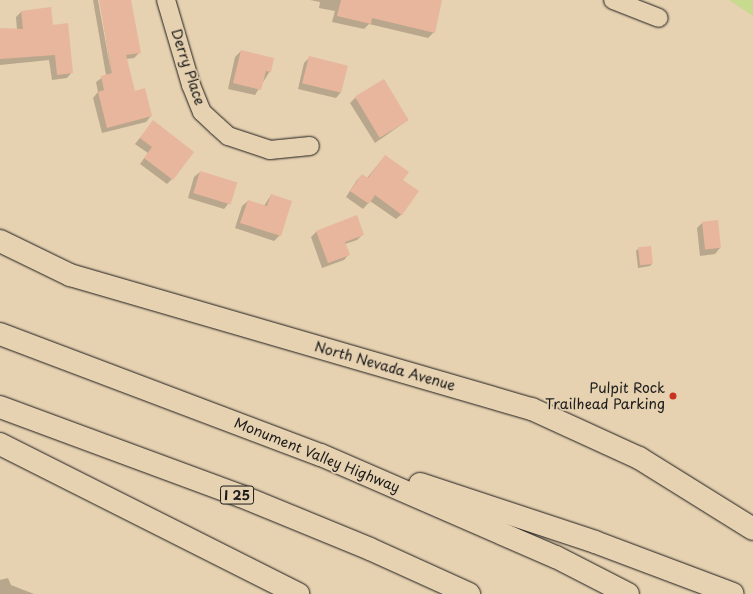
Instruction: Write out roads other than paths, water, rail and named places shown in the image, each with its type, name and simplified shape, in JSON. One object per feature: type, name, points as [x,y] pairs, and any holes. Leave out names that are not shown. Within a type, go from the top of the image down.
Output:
[{"type":"main road","name":"North Nevada Avenue","points":[[0,241],[70,275],[532,409],[639,458],[753,529]]},
{"type":"main road","name":"Monument Valley Highway","points":[[0,334],[256,429],[321,455],[556,556],[628,594]]},
{"type":"main road","name":"I 25","points":[[0,407],[241,496],[370,549],[470,594]]},
{"type":"main road","points":[[256,429],[595,542],[733,594]]},
{"type":"main road","points":[[0,444],[298,594]]},
{"type":"street","name":"Derry Place","points":[[166,0],[191,85],[202,112],[228,136],[246,144],[270,150],[310,146]]},
{"type":"street","points":[[613,0],[659,18]]},
{"type":"place","name":"Pulpit Rock Trailhead Parking","points":[[673,396]]}]
